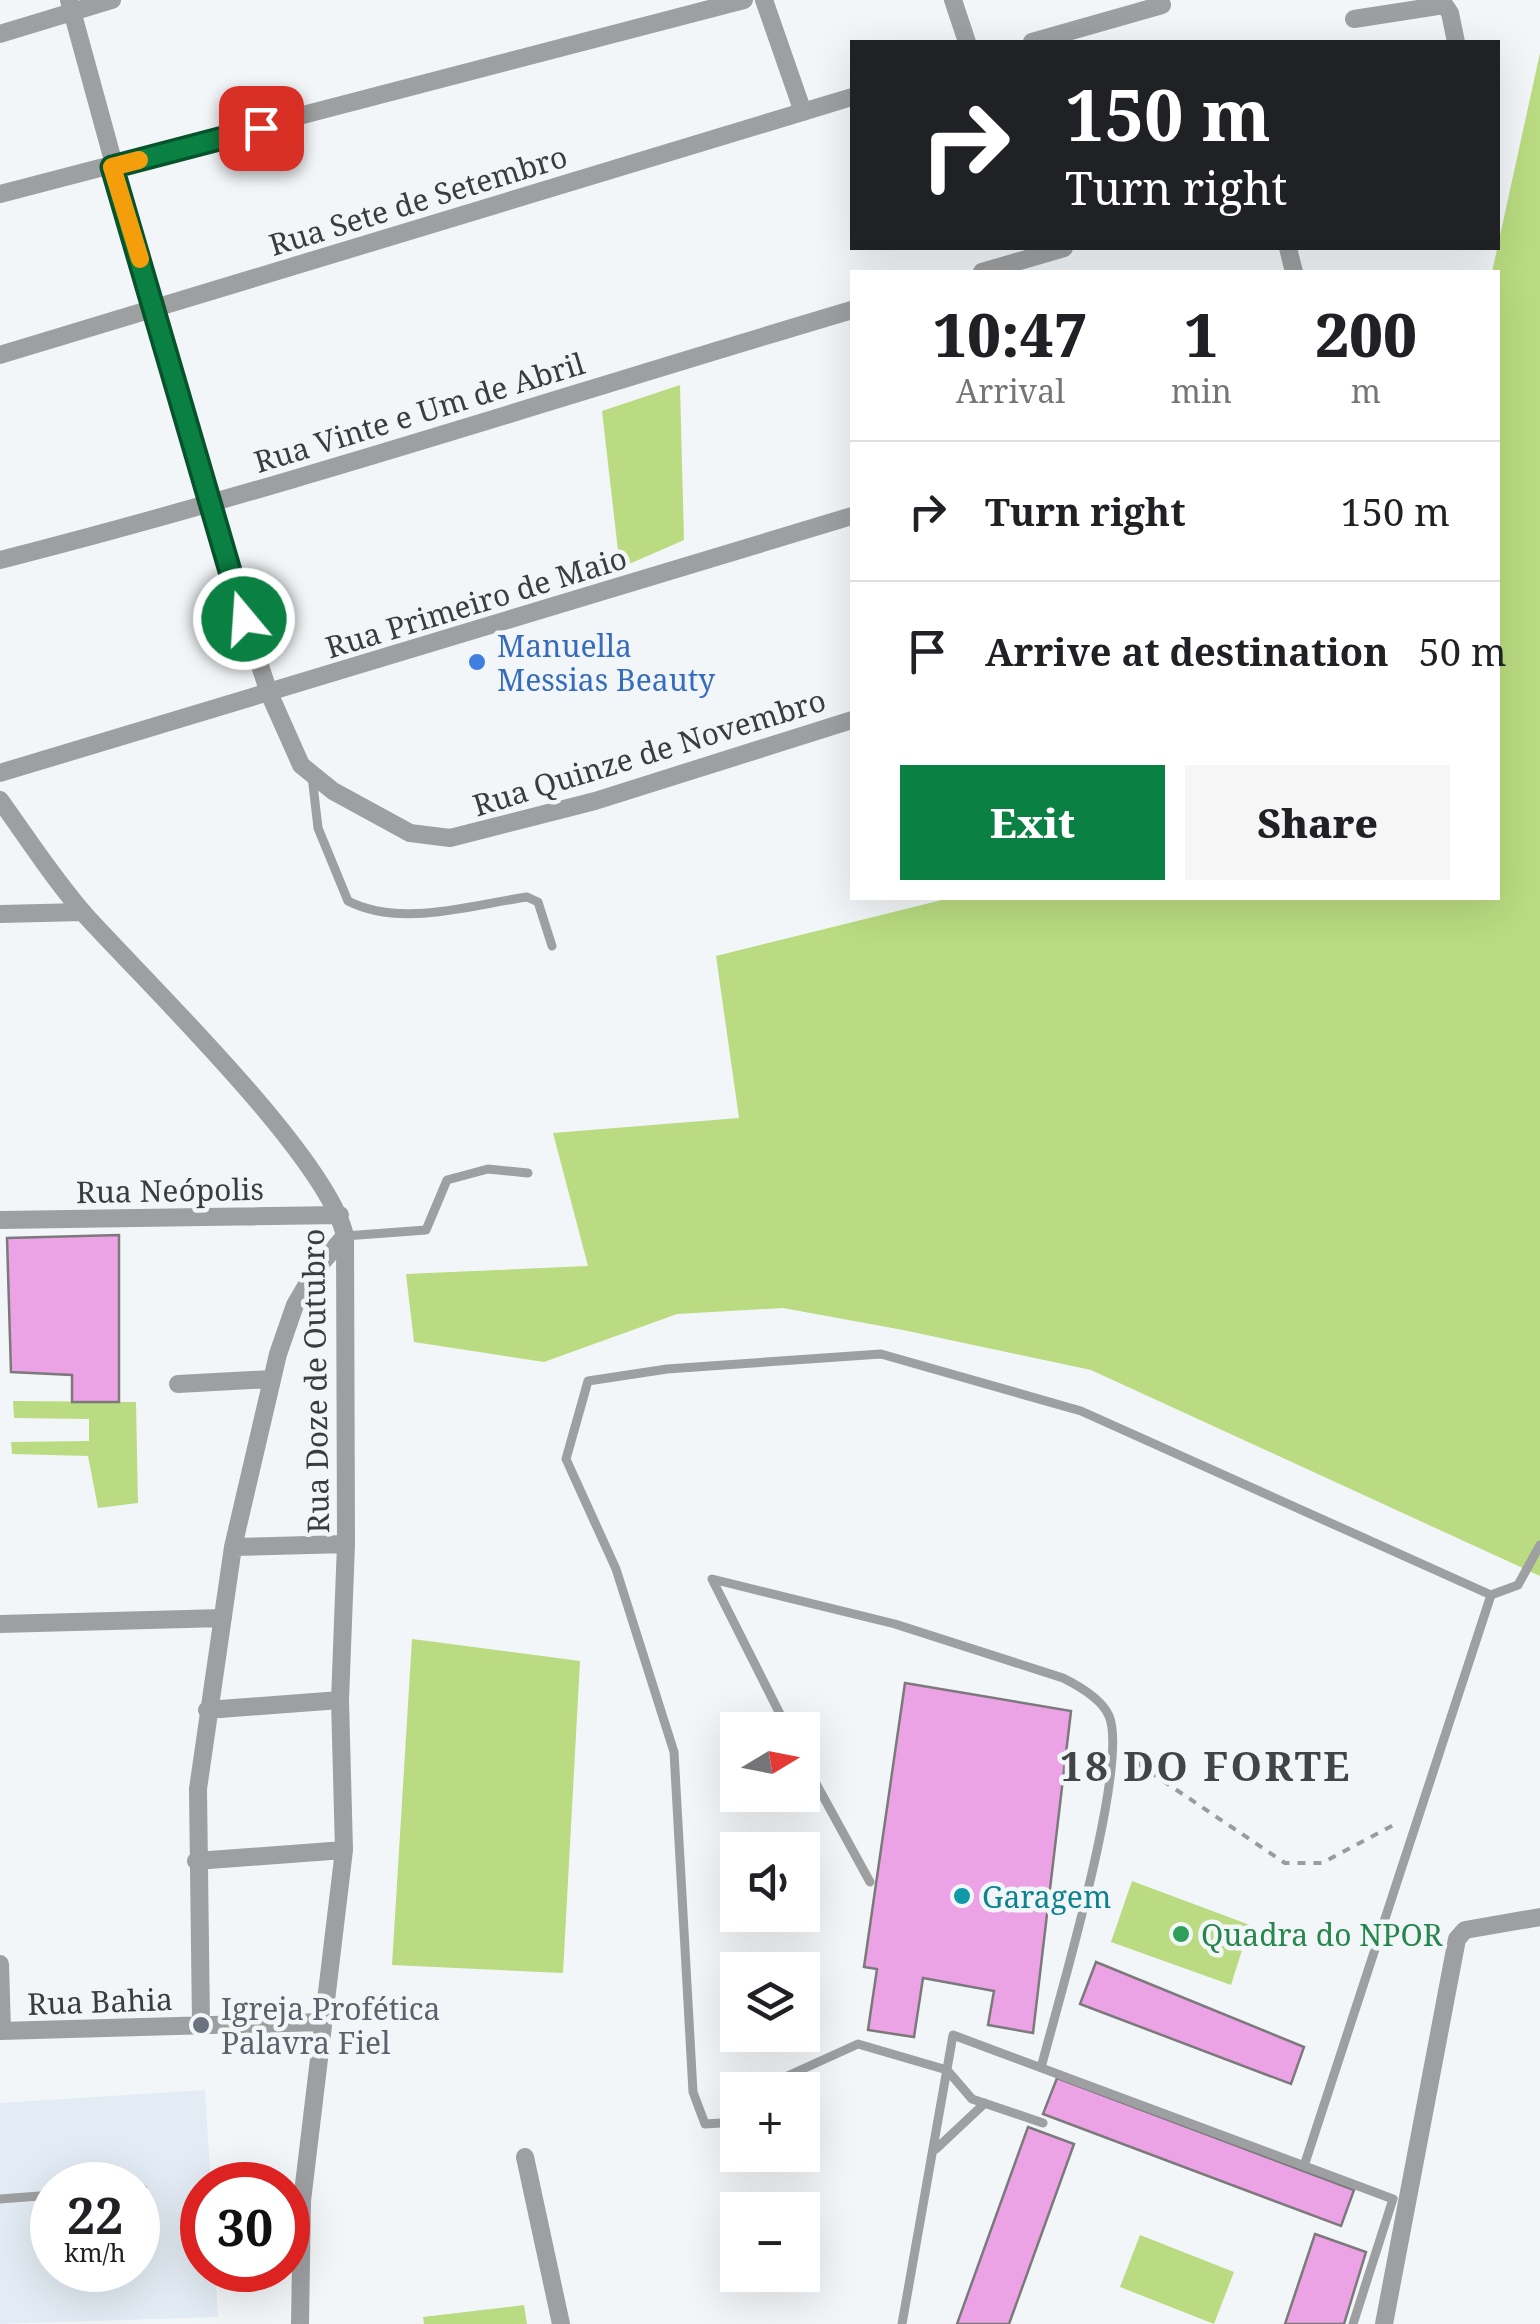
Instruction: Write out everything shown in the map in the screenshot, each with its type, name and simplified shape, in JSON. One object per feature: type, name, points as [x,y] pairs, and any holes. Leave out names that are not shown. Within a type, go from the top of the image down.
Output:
[{"type":"street","points":[[0,34],[71,6],[112,0]]},
{"type":"street","points":[[0,194],[744,0]]},
{"type":"street","points":[[764,0],[802,112]]},
{"type":"street","points":[[953,0],[966,40]]},
{"type":"street","points":[[1354,19],[1447,4],[1456,40]]},
{"type":"street","points":[[1039,40],[1162,5]]},
{"type":"street","points":[[71,6],[208,507],[268,693],[307,769]]},
{"type":"street","name":"Rua Sete de Setembro","points":[[0,355],[850,98]]},
{"type":"street","points":[[989,270],[1057,250]]},
{"type":"street","name":"Rua Vinte e Um de Abril","points":[[0,560],[208,507],[498,415],[850,311]]},
{"type":"street","name":"Rua Primeiro de Maio","points":[[0,773],[850,517]]},
{"type":"street","name":"Rua Quinze de Novembro","points":[[307,769],[334,791],[410,833],[450,838],[594,801],[850,721]]},
{"type":"street","name":"Rua Doze de Outubro","points":[[0,800],[83,912],[274,1121],[340,1215],[345,1236],[346,1544],[340,1700],[344,1850],[302,2201],[300,2324]]},
{"type":"street","points":[[0,914],[83,912]]},
{"type":"street","name":"Rua Neópolis","points":[[0,1220],[340,1215]]},
{"type":"street","points":[[202,2025],[196,1861],[208,1710],[233,1547],[271,1378],[295,1305],[316,1270],[345,1236]]},
{"type":"street","points":[[178,1384],[271,1378]]},
{"type":"street","points":[[233,1547],[346,1544]]},
{"type":"street","points":[[0,1624],[223,1618]]},
{"type":"street","points":[[208,1710],[340,1700]]},
{"type":"street","points":[[196,1861],[344,1850]]},
{"type":"street","points":[[1384,2324],[1450,1962],[1465,1930],[1540,1916]]},
{"type":"street","points":[[0,1964],[1,2032]]},
{"type":"street","name":"Rua Bahia","points":[[1,2032],[322,2022]]},
{"type":"street","points":[[525,2157],[561,2324]]},
{"type":"lane","points":[[307,769],[318,828],[348,900],[370,912],[440,912],[527,898],[538,902],[552,946]]},
{"type":"lane","points":[[345,1236],[426,1230],[447,1180],[488,1169],[528,1173]]},
{"type":"lane","points":[[720,2123],[705,2124],[693,2092],[674,1752],[616,1569],[566,1459],[588,1381],[667,1369],[881,1354],[1081,1411],[1491,1595],[1518,1585],[1540,1545]]},
{"type":"lane","points":[[779,1712],[712,1579],[895,1624],[1063,1678],[1084,1689],[1108,1713],[1115,1738],[1112,1787],[1041,2068]]},
{"type":"lane","points":[[1304,2166],[1491,1595]]},
{"type":"lane","points":[[820,1791],[870,1882]]},
{"type":"lane","points":[[902,2324],[953,2036],[1393,2199],[1353,2324]]},
{"type":"lane","points":[[796,2072],[858,2044],[948,2070],[972,2099],[1043,2123]]},
{"type":"lane","points":[[934,2151],[985,2103]]},
{"type":"lane","points":[[0,2199],[30,2197]]},
{"type":"path","points":[[1115,1738],[1142,1766],[1285,1863],[1322,1863],[1421,1810]]},
{"type":"shaded area","points":[[205,2090],[210,2162],[180,2162],[180,2292],[216,2292],[218,2317],[0,2324],[0,2103]]},
{"type":"green space","points":[[1540,53],[1540,1576],[1091,1370],[903,1330],[783,1308],[677,1314],[544,1362],[414,1342],[406,1274],[588,1266],[553,1133],[739,1118],[716,956],[942,900],[1500,900],[1500,270],[1492,270],[1500,250]]},
{"type":"green space","points":[[680,385],[684,540],[620,568],[602,411]]},
{"type":"green space","points":[[13,1401],[136,1402],[138,1503],[98,1508],[88,1456],[12,1454],[11,1442],[89,1441],[89,1419],[14,1418]]},
{"type":"green space","points":[[412,1639],[580,1661],[563,1973],[392,1965]]},
{"type":"green space","name":"Quadra do NPOR","points":[[1132,1881],[1250,1925],[1231,1985],[1111,1942]]},
{"type":"green space","points":[[1140,2235],[1234,2272],[1214,2324],[1120,2287]]},
{"type":"green space","points":[[524,2305],[527,2324],[424,2324],[423,2317]]},
{"type":"building","points":[[119,1235],[119,1402],[72,1402],[72,1375],[11,1372],[7,1238]]},
{"type":"building","name":"Garagem","points":[[905,1683],[1071,1711],[1033,2033],[988,2025],[994,1991],[923,1978],[914,2037],[868,2030],[877,1969],[864,1967]]},
{"type":"building","points":[[1096,1962],[1304,2047],[1291,2084],[1080,2004]]},
{"type":"building","points":[[1057,2078],[1354,2190],[1341,2226],[1043,2114]]},
{"type":"building","points":[[1028,2127],[1074,2144],[1009,2324],[957,2324]]},
{"type":"building","points":[[1315,2234],[1366,2252],[1344,2324],[1285,2324]]},
{"type":"slow traffic","points":[[139,160],[112,167],[140,259]]},
{"type":"place","name":"Manuella Messias Beauty","points":[[477,662]]},
{"type":"place","name":"Garagem","points":[[962,1896]]},
{"type":"place","name":"Quadra do NPOR","points":[[1181,1934]]},
{"type":"place","name":"Igreja Profética Palavra Fiel","points":[[201,2025]]},
{"type":"district","name":"18 DO FORTE","points":[[1206,1765]]},
{"type":"route","points":[[244,619],[208,507],[156,309],[112,167],[261,128]]}]
